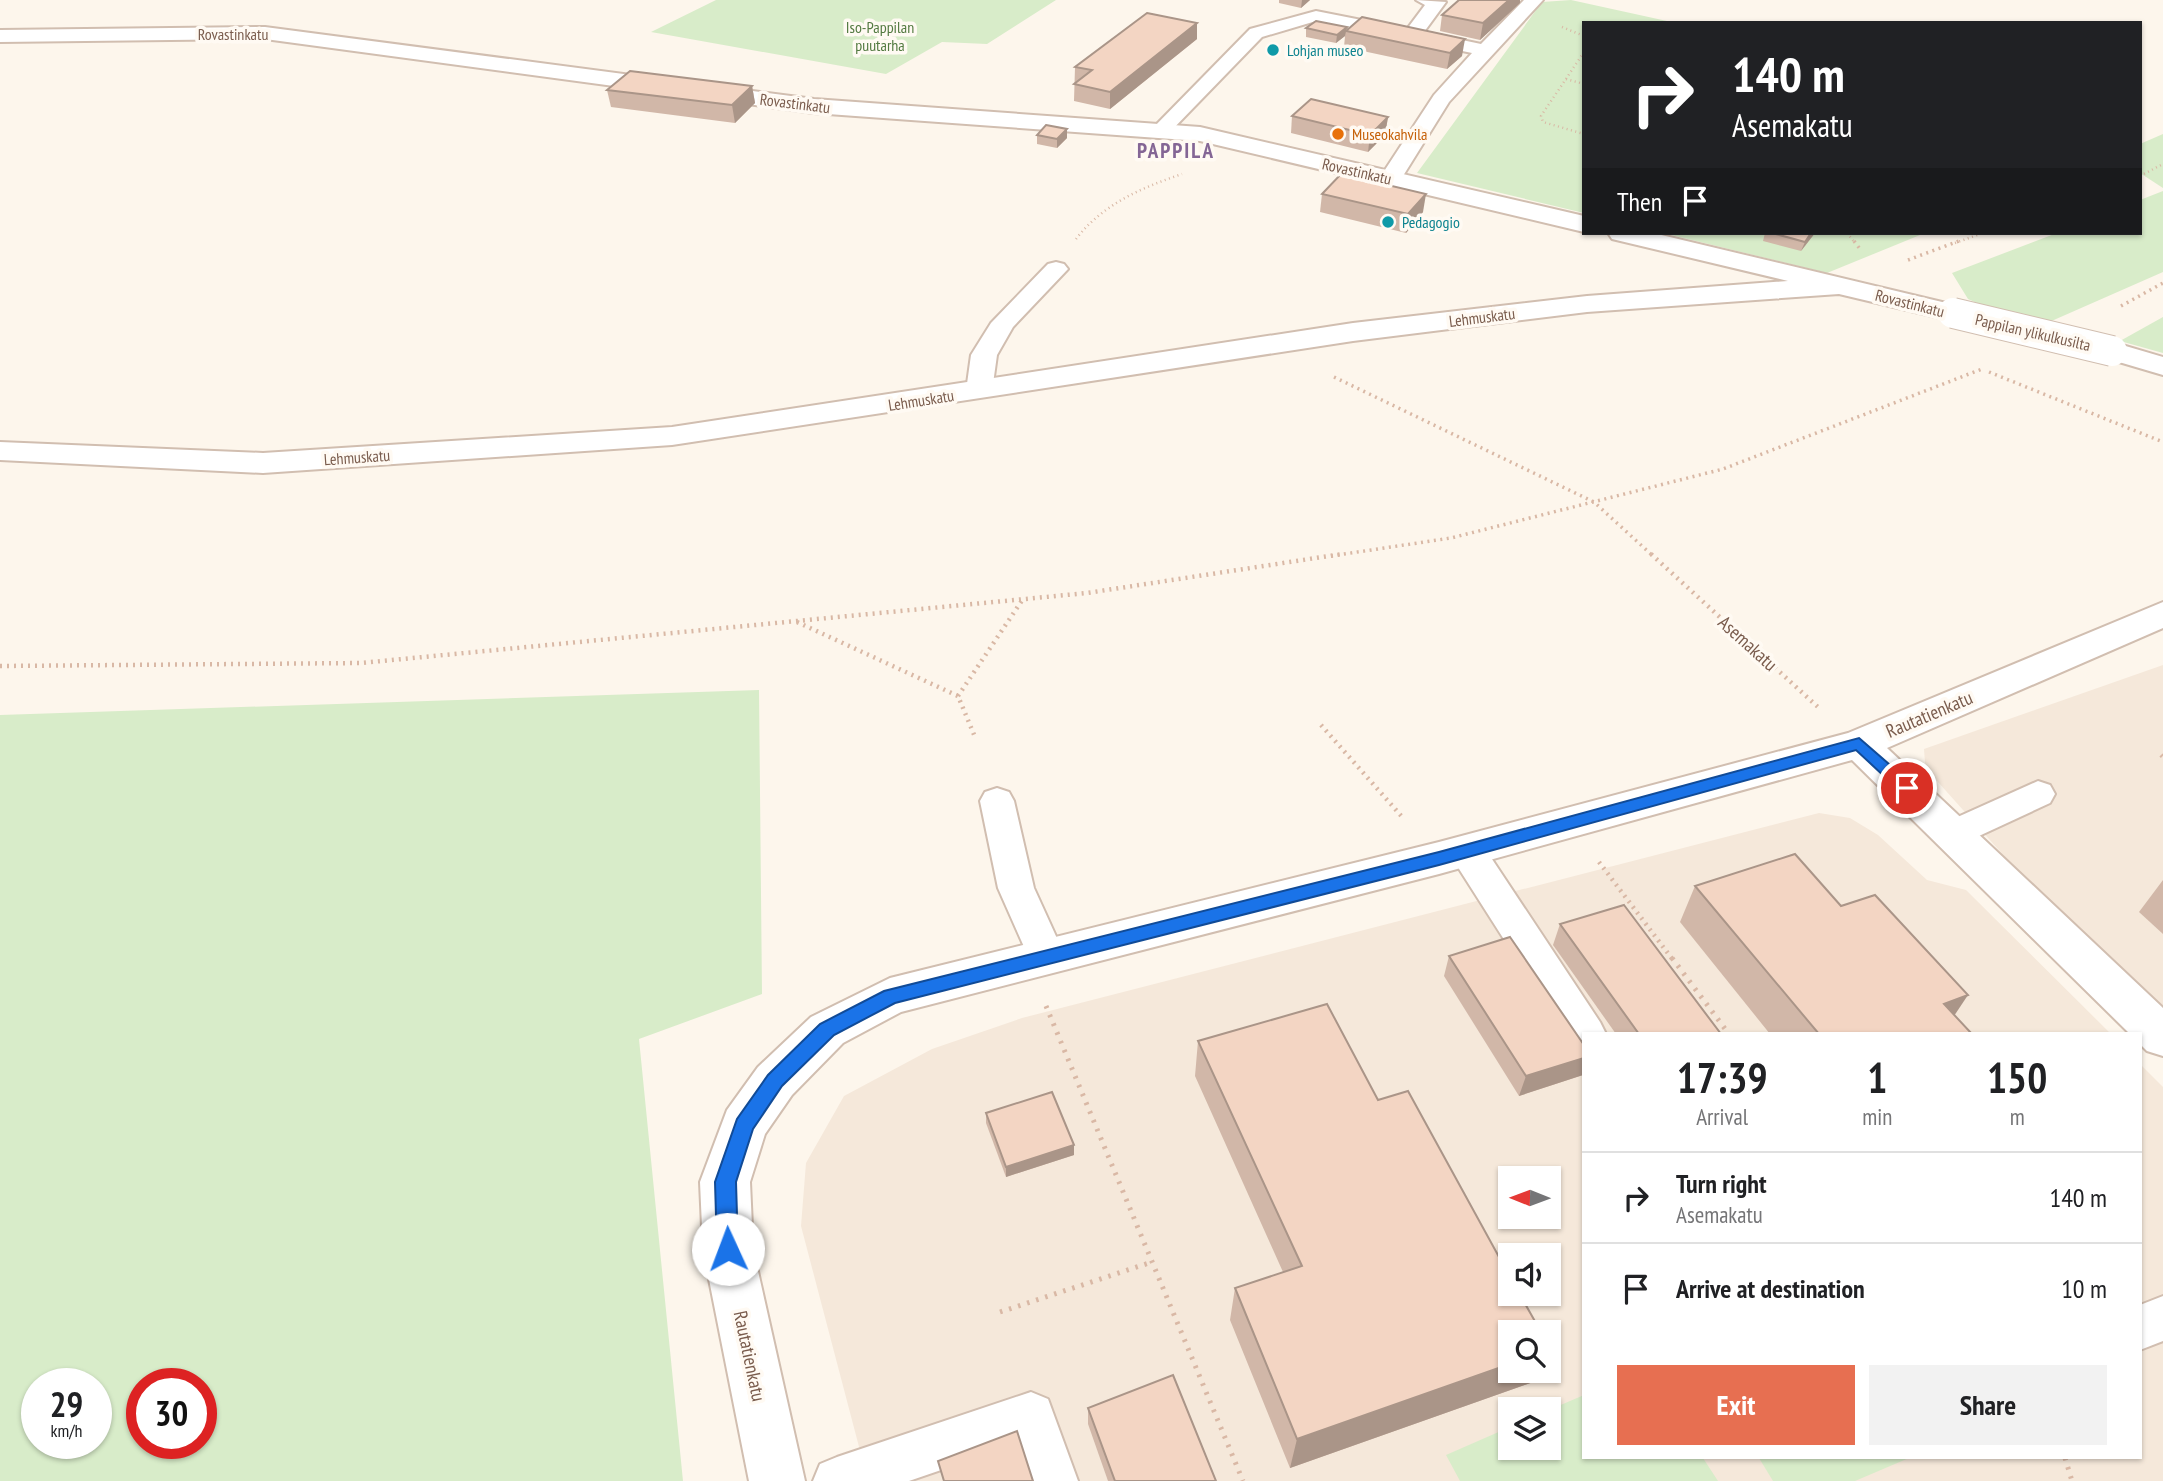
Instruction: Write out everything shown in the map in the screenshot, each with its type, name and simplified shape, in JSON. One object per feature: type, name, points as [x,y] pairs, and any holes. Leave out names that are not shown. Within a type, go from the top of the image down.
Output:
[{"type":"street","name":"Rovastinkatu","points":[[0,36],[265,33],[814,106],[1199,134],[1582,224]]},
{"type":"street","name":"Rovastinkatu","points":[[1629,235],[1953,313]]},
{"type":"street","name":"Lehmuskatu","points":[[0,451],[264,463],[672,436],[1267,345],[1587,304],[1838,286]]},
{"type":"street","name":"Pappilan ylikulkusilta","points":[[1953,313],[2163,366]]},
{"type":"street","name":"Rautatienkatu","points":[[777,1481],[728,1249],[726,1182],[744,1125],[775,1080],[827,1030],[890,996],[1453,854],[1859,744],[2163,614]]},
{"type":"street","points":[[1859,744],[2163,1037]]},
{"type":"lane","points":[[1412,35],[1437,2],[1425,0]]},
{"type":"lane","points":[[1390,179],[1441,99],[1534,0]]},
{"type":"lane","points":[[1160,131],[1256,33],[1316,16],[1335,12],[1412,35],[1485,50]]},
{"type":"lane","points":[[979,391],[984,355],[1003,323],[1056,269]]},
{"type":"lane","points":[[1954,833],[2038,794]]},
{"type":"lane","points":[[997,801],[1016,888],[1046,956]]},
{"type":"lane","points":[[1453,854],[1585,1032]]},
{"type":"lane","points":[[2142,1327],[2163,1318]]},
{"type":"lane","points":[[837,1481],[1031,1416],[1054,1481]]},
{"type":"path","points":[[1582,55],[1541,116],[1543,122],[1582,133]]},
{"type":"path","points":[[1566,79],[1582,83]]},
{"type":"path","points":[[1056,269],[1087,222],[1148,184],[1262,149]]},
{"type":"path","points":[[2142,175],[2163,164]]},
{"type":"path","points":[[2117,308],[2163,283]]},
{"type":"path","name":"Asemakatu","points":[[1267,345],[1594,502],[1859,744]]},
{"type":"path","points":[[0,666],[361,663],[1087,593],[1451,538],[1723,469],[1994,364]]},
{"type":"path","points":[[1981,370],[2163,442]]},
{"type":"path","points":[[958,696],[1023,599]]},
{"type":"path","points":[[796,621],[958,696],[975,737]]},
{"type":"path","points":[[1321,725],[1453,854]]},
{"type":"path","points":[[1593,854],[1727,1032]]},
{"type":"path","points":[[1044,1000],[1243,1481]]},
{"type":"path","points":[[1000,1312],[1153,1262]]},
{"type":"path","points":[[2065,1459],[2072,1481]]},
{"type":"shaded area","points":[[2163,665],[2163,1016],[2031,886],[1938,782],[1925,763],[1924,749]]},
{"type":"shaded area","points":[[1819,813],[1850,818],[1878,835],[1927,880],[1966,890],[2109,1032],[1582,1032],[1582,1459],[2142,1459],[2142,1066],[2163,1087],[2163,1481],[868,1481],[801,1226],[806,1163],[844,1096],[932,1049],[1022,1018]]},
{"type":"green space","name":"Iso-Pappilan puutarha","points":[[716,0],[1056,0],[987,44],[942,42],[886,74],[651,32]]},
{"type":"green space","points":[[1571,0],[1667,21],[1582,21],[1582,213],[1417,173],[1542,2]]},
{"type":"green space","points":[[2163,134],[2163,188],[2142,174],[2142,143]]},
{"type":"green space","points":[[2163,191],[2163,272],[2047,323],[2001,314],[1968,299],[1952,273],[2052,235],[2142,235],[2142,199]]},
{"type":"green space","points":[[1671,235],[1920,235],[1827,273]]},
{"type":"green space","points":[[2163,317],[2163,353],[2120,341]]},
{"type":"green space","points":[[759,690],[762,994],[639,1039],[683,1481],[0,1481],[0,715]]},
{"type":"green space","points":[[1582,1396],[1582,1459],[1704,1459],[1718,1481],[1460,1481],[1446,1455],[1498,1432],[1498,1460],[1561,1460],[1561,1405]]},
{"type":"green space","points":[[1760,1459],[1907,1459],[1855,1481],[1773,1481]]},
{"type":"building","points":[[1459,0],[1509,0],[1483,23],[1442,15]]},
{"type":"building","points":[[1147,13],[1197,23],[1110,92],[1074,84],[1092,70],[1075,67]]},
{"type":"building","points":[[1362,17],[1465,39],[1450,53],[1346,31]]},
{"type":"building","points":[[1316,21],[1347,27],[1337,35],[1306,28]]},
{"type":"building","points":[[630,71],[752,86],[732,105],[607,90]]},
{"type":"building","points":[[1311,99],[1388,117],[1370,135],[1292,116]]},
{"type":"building","points":[[1046,125],[1067,129],[1057,139],[1037,135]]},
{"type":"building","points":[[1341,174],[1426,194],[1408,214],[1322,194]]},
{"type":"building","points":[[1779,235],[1810,235],[1805,242]]},
{"type":"building","points":[[1795,854],[1841,906],[1875,895],[1968,995],[1944,1004],[1970,1032],[1817,1032],[1695,886]]},
{"type":"building","points":[[1624,905],[1719,1032],[1638,1032],[1560,924]]},
{"type":"building","points":[[1510,937],[1582,1042],[1582,1059],[1526,1076],[1449,956]]},
{"type":"building","points":[[1327,1004],[1378,1100],[1408,1091],[1498,1255],[1498,1306],[1526,1306],[1534,1320],[1498,1320],[1498,1368],[1297,1439],[1235,1288],[1302,1266],[1198,1041]]},
{"type":"building","points":[[1052,1092],[1074,1145],[1006,1167],[986,1113]]},
{"type":"building","points":[[1173,1375],[1216,1481],[1115,1481],[1088,1408]]},
{"type":"building","points":[[1017,1431],[1033,1481],[944,1481],[938,1461]]},
{"type":"place","name":"Lohjan museo","points":[[1273,50]]},
{"type":"place","name":"Museokahvila","points":[[1338,134]]},
{"type":"place","name":"Pedagogio","points":[[1388,222]]},
{"type":"district","name":"PAPPILA","points":[[1176,150]]},
{"type":"route","points":[[728,1249],[726,1182],[744,1125],[775,1080],[827,1030],[890,996],[1439,858],[1859,744],[1907,788]]}]
